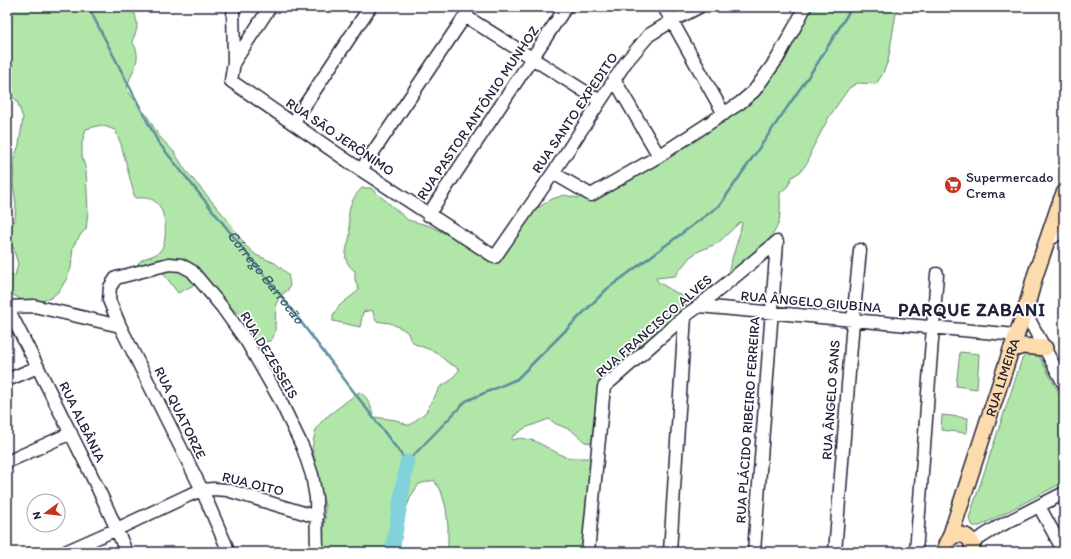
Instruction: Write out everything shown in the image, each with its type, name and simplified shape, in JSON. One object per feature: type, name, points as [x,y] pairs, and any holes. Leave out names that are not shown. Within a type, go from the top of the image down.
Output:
[{"type":"main road","name":"RUA LIMEIRA","points":[[964,542],[957,516],[1025,312],[1046,242],[1060,202],[1064,197]]},
{"type":"main road","points":[[1014,343],[1023,346],[1045,348]]},
{"type":"main road","points":[[946,552],[946,544],[964,542]]},
{"type":"street","name":"RUA SÃO JERÔNIMO","points":[[233,7],[234,62],[231,81],[428,215],[495,257]]},
{"type":"street","points":[[234,62],[270,7]]},
{"type":"street","points":[[293,123],[370,7]]},
{"type":"street","name":"RUA PASTOR ANTÔNIO MUNHOZ","points":[[428,215],[566,7]]},
{"type":"street","points":[[664,7],[724,114]]},
{"type":"street","name":"RUA SANTO EXPEDITO","points":[[495,257],[553,173],[626,62],[649,35],[699,7]]},
{"type":"street","points":[[553,173],[591,195],[659,156],[724,114],[754,91],[777,58],[805,7]]},
{"type":"street","points":[[361,170],[468,11],[532,58],[600,101]]},
{"type":"street","points":[[614,79],[659,156]]},
{"type":"street","points":[[1046,242],[1056,234],[1064,232]]},
{"type":"street","name":"RUA FRANCISCO ALVES","points":[[588,552],[604,387],[685,316],[777,242]]},
{"type":"street","name":"RUA PLÁCIDO RIBEIRO FERREIRA","points":[[754,552],[777,242]]},
{"type":"street","name":"RUA ÂNGELO SANS","points":[[835,552],[860,250]]},
{"type":"street","name":"RUA DEZESSEIS","points":[[110,287],[116,278],[169,264],[181,265],[192,271],[222,307],[247,342],[279,398],[303,448],[312,475],[316,498],[317,552]]},
{"type":"street","points":[[916,552],[936,274]]},
{"type":"street","name":"RUA QUATORZE","points":[[110,287],[109,300],[120,326],[202,490],[228,552]]},
{"type":"street","points":[[7,307],[34,306],[120,326]]},
{"type":"street","name":"RUA ÂNGELO GIUBINA","points":[[699,306],[1006,334],[1014,343]]},
{"type":"street","name":"RUA ALBÂNIA","points":[[7,307],[38,367],[117,530],[126,552]]},
{"type":"street","points":[[1025,312],[1064,384]]},
{"type":"street","points":[[670,552],[685,316]]},
{"type":"street","points":[[7,380],[38,367]]},
{"type":"street","points":[[7,462],[70,433]]},
{"type":"street","name":"RUA OITO","points":[[65,552],[117,530],[202,490],[227,490],[317,517]]},
{"type":"street","points":[[964,542],[996,528],[1064,493]]},
{"type":"street","points":[[1039,506],[1064,552]]},
{"type":"green space","points":[[11,7],[133,7],[137,28],[132,41],[136,49],[137,60],[127,90],[138,102],[140,109],[146,114],[158,135],[174,152],[186,171],[226,218],[246,246],[256,255],[275,263],[288,274],[290,285],[288,290],[280,296],[276,304],[275,330],[273,338],[270,341],[260,342],[253,338],[245,321],[205,280],[199,280],[192,286],[178,293],[163,273],[152,268],[137,265],[142,260],[155,255],[163,246],[165,240],[164,218],[159,206],[154,200],[135,198],[121,144],[115,130],[101,125],[86,129],[82,143],[82,156],[86,171],[88,212],[86,229],[73,246],[71,268],[67,278],[59,291],[51,298],[41,301],[22,300],[10,293],[7,289],[7,274],[15,276],[18,264],[13,247],[7,239],[7,224],[13,224],[15,220],[16,203],[13,184],[14,158],[19,145],[23,118],[17,101],[13,97],[7,95],[7,13]]},
{"type":"green space","points":[[812,7],[900,7],[896,13],[888,61],[882,75],[876,84],[858,83],[849,88],[829,117],[811,151],[808,162],[800,172],[792,177],[788,186],[780,193],[779,221],[772,236],[733,271],[732,277],[729,273],[729,269],[739,236],[742,223],[740,222],[718,243],[699,251],[690,257],[675,276],[656,278],[658,282],[682,296],[686,303],[686,310],[674,325],[654,334],[631,366],[611,388],[605,402],[595,441],[591,443],[585,442],[571,430],[556,424],[549,419],[525,428],[512,437],[512,440],[521,438],[535,441],[567,458],[592,458],[584,552],[449,552],[446,508],[442,494],[434,480],[419,484],[411,496],[405,511],[390,536],[386,550],[387,552],[321,552],[321,541],[325,520],[325,505],[317,482],[315,459],[312,449],[315,432],[318,426],[325,418],[359,392],[367,399],[374,417],[396,420],[410,425],[426,412],[440,387],[450,381],[460,369],[447,362],[436,352],[415,344],[410,339],[408,333],[403,329],[390,323],[376,321],[372,310],[363,312],[360,327],[333,321],[333,315],[339,306],[359,290],[355,280],[355,271],[347,262],[346,254],[350,234],[350,208],[354,198],[360,190],[362,188],[371,188],[408,220],[430,226],[480,251],[488,253],[518,229],[539,207],[552,199],[564,195],[578,198],[587,197],[658,157],[699,138],[736,112],[750,100],[785,61]]},
{"type":"green space","points":[[960,352],[979,354],[977,389],[956,386]]},
{"type":"green space","points":[[1026,354],[1038,354],[1064,402],[1064,482],[980,526],[973,526],[969,518],[1022,359]]},
{"type":"green space","points":[[942,415],[968,418],[967,433],[941,430]]},
{"type":"waterway","points":[[91,7],[92,14],[158,142],[285,301],[407,462],[466,401],[517,379],[607,289],[720,205],[817,64],[852,7]]},
{"type":"waterway","name":"Córrego Barrocão","points":[[392,552],[407,462]]},
{"type":"place","name":"Supermercado Crema","points":[[953,185]]},
{"type":"district","name":"PARQUE ZABANI","points":[[972,310]]}]
